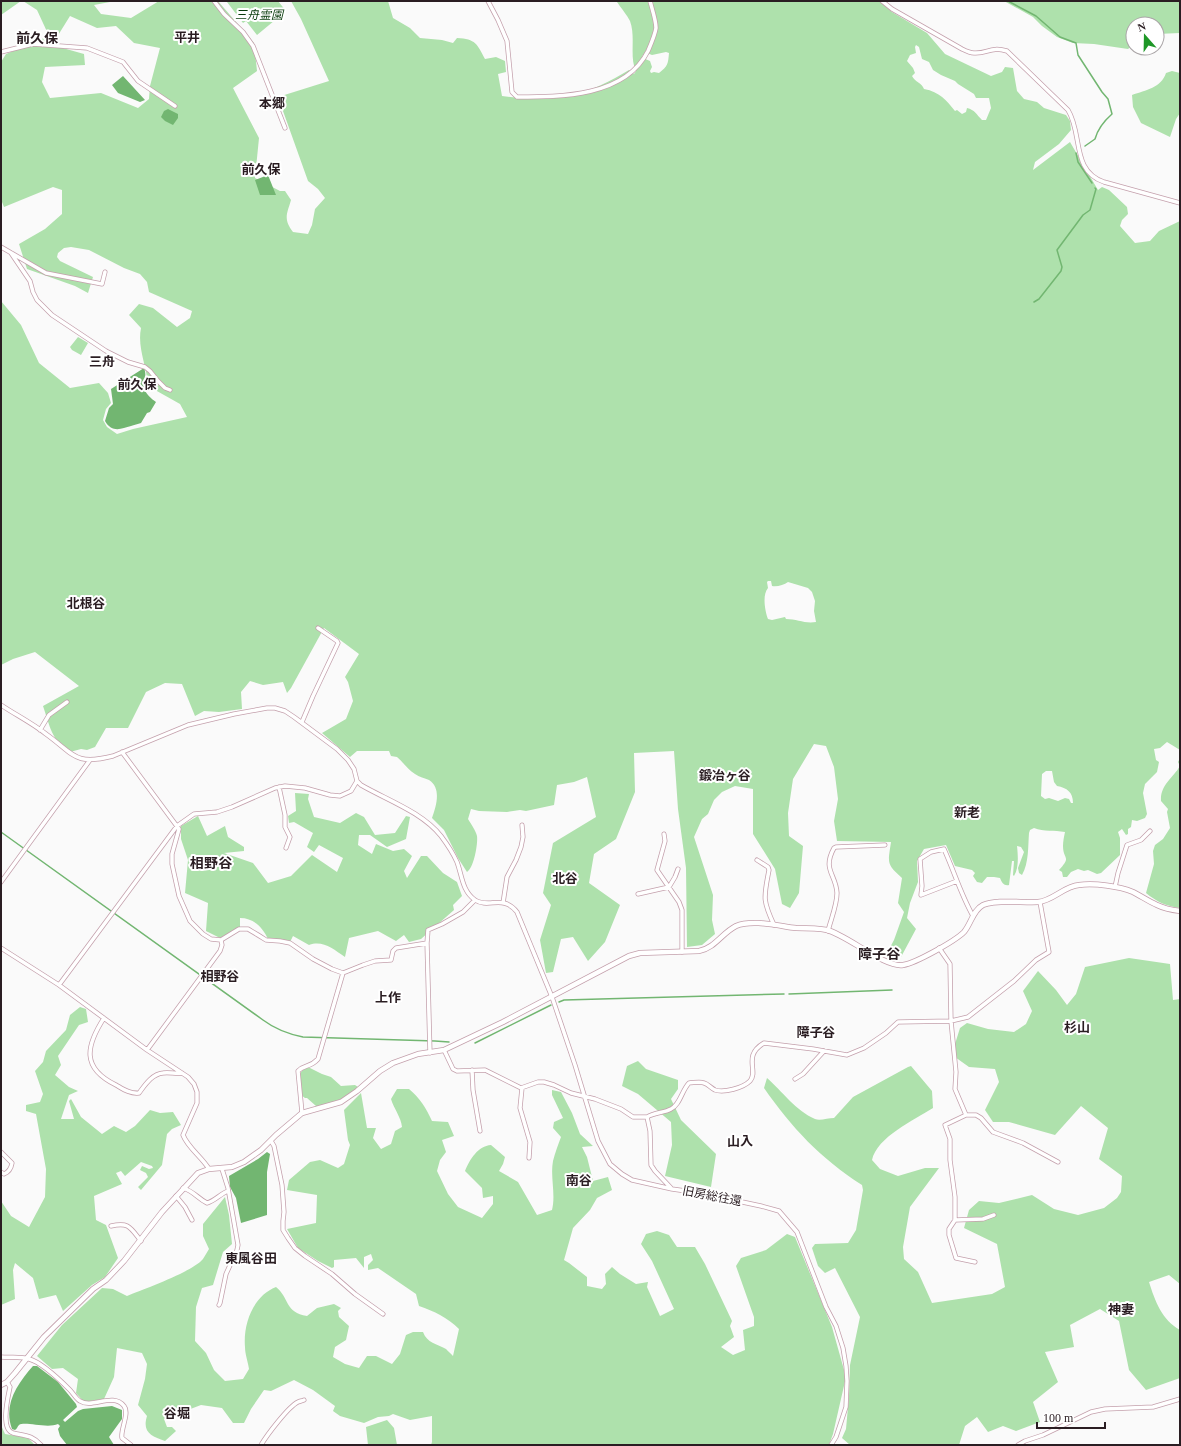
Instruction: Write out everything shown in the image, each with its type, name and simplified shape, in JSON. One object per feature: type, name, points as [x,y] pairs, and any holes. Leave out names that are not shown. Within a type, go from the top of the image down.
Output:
[{"type":"street","points":[[214,1],[224,14],[243,32],[253,46],[285,128]]},
{"type":"street","points":[[488,1],[507,41],[512,92],[517,97],[522,97],[562,95],[594,91],[607,87],[634,69],[645,56],[653,39],[656,27],[650,1]]},
{"type":"street","points":[[882,1],[892,9],[966,51],[976,53],[991,49],[999,49],[1007,51],[1068,110],[1075,122],[1080,158],[1087,172],[1098,180],[1104,182],[1180,203]]},
{"type":"street","points":[[1,52],[33,44],[87,48],[123,62],[138,81],[175,106]]},
{"type":"street","points":[[1,247],[46,273],[102,284],[105,272]]},
{"type":"street","points":[[11,253],[30,281],[37,300],[52,315],[106,351],[128,362],[145,367],[165,388],[170,390]]},
{"type":"street","points":[[302,722],[338,643],[318,628]]},
{"type":"street","points":[[40,730],[49,715],[67,702]]},
{"type":"street","points":[[1,705],[40,730],[71,755],[90,760],[100,759],[122,752],[188,725],[267,708],[285,712],[302,722],[337,749],[348,760],[354,769],[357,781],[371,791],[419,815],[440,834],[457,862],[464,887],[475,900],[481,902],[503,903],[512,906],[517,912],[552,997],[585,1096],[598,1141],[610,1164],[632,1180],[672,1189]]},
{"type":"street","points":[[122,752],[179,829],[172,854],[172,864],[178,896],[190,921],[203,934],[211,939],[221,940],[239,929],[248,929],[266,940],[290,943],[314,959],[343,973],[375,961],[391,960],[393,951],[396,948],[427,943]]},
{"type":"street","points":[[1,882],[90,760]]},
{"type":"street","points":[[59,985],[177,826],[194,814],[224,810],[284,786],[305,788],[330,795],[340,796],[351,791],[357,781]]},
{"type":"street","points":[[279,787],[286,815],[284,827],[290,837],[286,848]]},
{"type":"street","points":[[503,903],[507,877],[521,847],[523,837],[522,825]]},
{"type":"street","points":[[1115,887],[1127,845],[1141,840],[1150,831]]},
{"type":"street","points":[[664,834],[665,841],[657,870],[679,902],[682,910],[682,952]]},
{"type":"street","points":[[828,930],[837,897],[837,891],[828,863],[834,848],[885,845]]},
{"type":"street","points":[[957,880],[921,895],[922,886],[920,859],[931,852],[944,849],[957,880],[966,903],[974,916]]},
{"type":"street","points":[[757,860],[768,867],[769,870],[764,897],[768,912],[774,925]]},
{"type":"street","points":[[638,894],[669,887],[675,878],[678,869]]},
{"type":"street","points":[[1,1385],[7,1382],[44,1337],[93,1289],[106,1280],[124,1261],[162,1212],[198,1173],[209,1169],[232,1167],[244,1162],[261,1150],[302,1113],[341,1102],[357,1091],[380,1071],[393,1064],[418,1054],[444,1050],[489,1029],[633,955],[640,953],[707,950],[732,929],[741,925],[761,924],[828,930],[886,961],[896,965],[904,965],[913,962],[955,939],[965,931],[977,910],[983,905],[993,903],[1040,902],[1070,886],[1080,884],[1115,887],[1131,891],[1158,906],[1180,911]]},
{"type":"street","points":[[430,1052],[427,943],[428,930],[463,912],[475,900]]},
{"type":"street","points":[[444,1050],[453,1068],[457,1071],[485,1070],[517,1087],[522,1088],[538,1082],[544,1082],[571,1093],[585,1096],[621,1109],[633,1117],[647,1117],[652,1114],[672,1109],[689,1083],[703,1082],[715,1090],[723,1091],[744,1086],[753,1076],[752,1056],[764,1043],[843,1055],[850,1054],[864,1048],[886,1033],[898,1022],[951,1021],[968,1017],[1014,981],[1036,960],[1049,952],[1040,902]]},
{"type":"street","points":[[147,1050],[220,951],[222,945],[221,940]]},
{"type":"street","points":[[939,947],[950,964],[951,1021],[956,1072],[955,1089],[966,1115]]},
{"type":"street","points":[[1,948],[59,985],[147,1050],[188,1077],[194,1084],[197,1092],[197,1102],[183,1135],[187,1142],[204,1160],[209,1169]]},
{"type":"street","points":[[302,1113],[298,1071],[302,1067],[313,1065],[318,1059],[343,973]]},
{"type":"street","points":[[104,1018],[95,1033],[90,1047],[91,1062],[98,1073],[103,1077],[133,1094],[139,1093],[153,1077],[162,1073],[175,1074],[182,1072]]},
{"type":"street","points":[[796,1079],[815,1063],[824,1051]]},
{"type":"street","points":[[472,1070],[473,1090],[480,1131]]},
{"type":"street","points":[[522,1088],[520,1108],[530,1142],[528,1158]]},
{"type":"street","points":[[975,1262],[956,1258],[949,1235],[949,1229],[955,1220],[955,1197],[950,1160],[950,1139],[945,1125],[966,1115],[976,1115],[981,1118],[993,1132],[1023,1143],[1058,1162]]},
{"type":"street","name":"旧房総往還","points":[[647,1117],[650,1131],[651,1165],[672,1189],[700,1193],[779,1211],[797,1232],[826,1307],[836,1326],[843,1348],[847,1381],[846,1407],[836,1437],[831,1445]]},
{"type":"street","points":[[271,1141],[274,1146],[282,1185],[284,1212],[283,1230],[288,1238],[295,1248],[305,1256],[332,1274],[355,1294],[384,1314]]},
{"type":"street","points":[[1,1152],[12,1163],[7,1172],[4,1174],[1,1172]]},
{"type":"street","points":[[219,1305],[226,1274],[238,1245],[222,1168]]},
{"type":"street","points":[[183,1188],[193,1192],[207,1203],[214,1200],[222,1193],[228,1191]]},
{"type":"street","points":[[176,1196],[185,1207],[192,1220]]},
{"type":"street","points":[[955,1220],[983,1220],[994,1215]]},
{"type":"street","points":[[111,1226],[121,1224],[126,1225],[141,1241]]},
{"type":"street","points":[[1,1357],[28,1358],[38,1362],[70,1390],[80,1402],[91,1404],[110,1401],[124,1405],[126,1410],[125,1420],[121,1434],[122,1438],[131,1445]]},
{"type":"street","points":[[7,1382],[10,1386],[4,1417],[7,1429],[14,1433],[30,1436],[42,1445]]},
{"type":"street","points":[[1018,1445],[1091,1412],[1105,1409],[1153,1407],[1180,1399]]},
{"type":"street","points":[[261,1445],[264,1439],[289,1410],[297,1402],[304,1400]]},
{"type":"green space","points":[[1,1],[21,1],[1,15]]},
{"type":"green space","points":[[23,1],[110,1],[94,5],[101,14],[131,18],[159,1],[218,1],[254,43],[257,71],[233,88],[259,138],[255,178],[280,191],[285,191],[291,200],[287,213],[287,220],[290,227],[293,232],[308,234],[312,225],[315,209],[325,198],[318,189],[308,181],[278,97],[329,81],[301,19],[291,1],[388,1],[393,18],[410,28],[420,38],[442,40],[453,43],[457,38],[472,41],[478,46],[485,59],[496,57],[505,61],[506,72],[498,74],[502,96],[519,98],[545,99],[570,96],[601,85],[629,70],[634,74],[636,71],[633,60],[632,27],[629,19],[617,2],[621,1],[880,1],[892,12],[927,33],[945,54],[991,76],[1002,72],[1005,67],[1013,68],[1017,91],[1024,99],[1037,102],[1044,108],[1066,115],[1070,121],[1071,130],[1059,144],[1035,162],[1033,170],[1070,142],[1098,190],[1102,187],[1109,190],[1127,207],[1128,214],[1122,220],[1120,226],[1135,243],[1150,241],[1159,231],[1180,221],[1180,750],[1167,742],[1160,748],[1154,749],[1156,760],[1159,762],[1157,772],[1145,784],[1143,793],[1147,814],[1145,818],[1137,821],[1132,820],[1131,827],[1128,829],[1128,834],[1126,835],[1122,829],[1118,832],[1120,838],[1120,855],[1101,873],[1097,874],[1088,870],[1084,871],[1078,869],[1071,872],[1067,877],[1063,877],[1062,872],[1059,870],[1066,860],[1063,850],[1065,832],[1034,828],[1030,830],[1029,833],[1028,854],[1022,875],[1019,873],[1018,868],[1024,852],[1021,847],[1017,846],[1017,869],[1014,876],[1014,861],[1012,861],[1009,885],[1006,885],[1003,884],[1000,878],[994,877],[987,877],[982,883],[977,882],[973,876],[975,873],[972,870],[955,866],[946,845],[924,849],[917,861],[918,882],[910,903],[907,918],[916,929],[901,957],[887,953],[894,940],[904,912],[898,903],[902,878],[889,863],[891,842],[837,841],[834,821],[838,799],[834,767],[826,746],[814,744],[793,779],[788,813],[789,836],[803,846],[799,893],[790,908],[782,904],[775,869],[753,834],[753,789],[735,786],[722,792],[714,800],[708,814],[702,819],[694,837],[713,895],[712,920],[715,934],[702,945],[687,947],[686,868],[678,809],[674,751],[634,753],[635,792],[616,839],[594,854],[589,883],[620,905],[605,942],[588,961],[573,937],[561,939],[553,972],[546,973],[540,940],[551,905],[543,893],[553,843],[596,817],[587,777],[574,782],[557,785],[554,805],[526,811],[520,810],[507,812],[479,811],[471,809],[468,819],[476,832],[477,840],[474,861],[467,872],[444,830],[432,818],[437,798],[436,788],[433,783],[412,772],[397,757],[391,756],[389,751],[357,751],[350,757],[322,733],[346,719],[353,701],[348,682],[345,677],[359,654],[324,628],[287,693],[283,682],[263,685],[250,681],[241,692],[242,709],[219,712],[204,711],[195,716],[182,684],[165,683],[146,692],[128,728],[106,728],[95,747],[87,750],[81,749],[70,752],[59,743],[52,732],[43,706],[79,686],[35,652],[13,659],[1,665],[1,301],[21,325],[39,363],[70,388],[99,383],[108,393],[111,403],[106,409],[103,420],[107,427],[117,434],[187,417],[180,404],[148,386],[140,343],[141,328],[129,315],[139,304],[153,308],[177,327],[190,318],[192,311],[149,292],[147,282],[140,274],[124,268],[89,250],[71,247],[64,248],[58,253],[57,257],[60,261],[93,277],[88,293],[75,286],[27,269],[19,244],[45,229],[62,214],[62,190],[53,187],[4,207],[1,202],[1,62],[6,54],[49,36],[37,10]],"holes":[[[70,16],[97,28],[116,26],[134,43],[160,48],[150,86],[149,99],[138,108],[101,93],[50,98],[42,82],[45,67],[85,65],[84,54],[52,45]],[[916,45],[919,47],[922,59],[929,62],[933,70],[955,81],[974,94],[976,98],[989,98],[991,108],[986,120],[982,120],[974,111],[967,108],[966,112],[962,114],[957,110],[955,111],[942,97],[930,90],[924,89],[922,85],[915,80],[912,76],[915,73],[913,68],[907,61],[910,55],[916,53]],[[666,52],[669,53],[667,64],[659,73],[651,73],[650,71],[652,67],[650,61],[642,56],[647,53],[652,55]],[[768,581],[771,581],[772,586],[780,586],[788,582],[808,588],[812,592],[815,601],[814,611],[816,622],[786,619],[785,617],[772,620],[768,619],[765,608],[765,595],[768,588]],[[1046,771],[1052,771],[1054,782],[1057,786],[1064,788],[1071,793],[1073,803],[1071,803],[1069,799],[1065,798],[1058,801],[1049,798],[1045,799],[1041,796],[1042,774]]]},
{"type":"green space","name":"三舟霊園","points":[[278,1],[286,11],[257,35],[246,21],[243,23],[227,2]]},
{"type":"green space","points":[[1004,1],[1180,1],[1180,33],[1165,34],[1165,16],[1125,16],[1125,49],[1094,44],[1073,43],[1057,37],[1033,17]]},
{"type":"green space","points":[[1172,71],[1180,73],[1180,113],[1176,119],[1170,137],[1141,123],[1133,107],[1132,95],[1148,90],[1157,85],[1164,78],[1166,73]]},
{"type":"green space","points":[[78,337],[88,343],[81,355],[72,350],[70,347]]},
{"type":"green space","points":[[1180,766],[1180,908],[1162,903],[1146,893],[1154,864],[1153,851],[1155,845],[1163,839],[1170,828],[1167,812],[1168,809],[1161,801],[1161,795],[1165,786]]},
{"type":"green space","points":[[295,793],[309,794],[308,799],[314,817],[340,823],[356,813],[364,817],[375,835],[395,833],[406,816],[410,817],[406,839],[387,847],[370,835],[359,835],[358,845],[372,854],[376,844],[393,851],[404,849],[412,856],[404,871],[407,878],[421,856],[427,856],[443,873],[457,882],[462,896],[453,905],[454,910],[421,939],[409,942],[404,935],[396,941],[378,931],[349,938],[345,957],[328,946],[323,944],[309,945],[293,936],[290,942],[268,939],[257,924],[245,918],[240,918],[240,927],[220,938],[206,931],[208,903],[185,893],[188,860],[181,839],[181,826],[198,816],[207,836],[225,826],[228,837],[244,847],[244,851],[224,853],[253,863],[268,883],[291,876],[312,855],[337,872],[343,858],[319,845],[314,852],[307,847],[313,833],[294,822],[289,823],[288,816],[296,811]]},
{"type":"green space","points":[[1129,958],[1170,964],[1173,1000],[1180,999],[1180,1284],[1169,1275],[1149,1282],[1160,1309],[1168,1321],[1180,1330],[1180,1378],[1146,1390],[1129,1370],[1119,1321],[1100,1309],[1070,1325],[1074,1347],[1045,1352],[1058,1382],[1033,1402],[1040,1422],[1016,1431],[1003,1426],[988,1432],[977,1417],[965,1426],[959,1445],[850,1445],[842,1438],[846,1429],[850,1365],[860,1317],[835,1268],[825,1273],[818,1266],[812,1248],[815,1244],[848,1243],[856,1230],[863,1190],[862,1185],[820,1153],[796,1129],[764,1088],[767,1078],[802,1111],[817,1120],[822,1120],[834,1118],[853,1097],[911,1066],[932,1091],[933,1108],[888,1137],[875,1152],[872,1160],[880,1169],[898,1176],[925,1168],[939,1168],[910,1207],[903,1247],[904,1259],[918,1272],[932,1303],[992,1294],[1005,1287],[997,1244],[964,1228],[969,1210],[979,1201],[999,1203],[1032,1195],[1054,1209],[1078,1215],[1104,1208],[1117,1198],[1121,1192],[1122,1176],[1099,1159],[1108,1128],[1081,1106],[1055,1135],[1009,1122],[993,1122],[985,1110],[999,1082],[995,1069],[969,1067],[955,1057],[955,1044],[960,1028],[967,1023],[988,1029],[1014,1032],[1026,1024],[1032,1011],[1023,991],[1038,971],[1056,990],[1067,1005],[1076,994],[1085,967]]},
{"type":"green space","points":[[80,1007],[86,1009],[88,1022],[79,1025],[58,1056],[61,1065],[55,1075],[69,1087],[78,1091],[69,1095],[61,1119],[74,1119],[69,1101],[71,1099],[81,1117],[102,1134],[114,1126],[126,1132],[135,1126],[150,1110],[160,1113],[173,1112],[181,1125],[172,1129],[167,1134],[162,1165],[141,1190],[138,1187],[148,1177],[146,1173],[140,1170],[142,1166],[149,1169],[153,1168],[152,1166],[141,1162],[125,1176],[121,1171],[116,1173],[122,1184],[94,1196],[96,1220],[106,1225],[118,1258],[105,1277],[92,1285],[63,1311],[56,1295],[39,1299],[33,1278],[15,1263],[13,1270],[15,1299],[1,1305],[1,1201],[11,1216],[29,1227],[45,1197],[46,1169],[36,1114],[26,1111],[26,1105],[40,1102],[43,1094],[35,1071],[43,1062],[46,1051],[66,1030],[70,1015]]},
{"type":"green space","points":[[638,1061],[646,1069],[678,1080],[678,1089],[671,1099],[681,1120],[716,1154],[711,1187],[665,1176],[672,1145],[671,1122],[638,1094],[622,1086],[627,1066]]},
{"type":"green space","points":[[308,1067],[331,1077],[341,1086],[355,1085],[358,1087],[350,1094],[338,1100],[326,1105],[316,1106],[301,1095],[299,1078],[301,1072]]},
{"type":"green space","points":[[397,1089],[409,1089],[413,1092],[432,1121],[448,1122],[454,1136],[442,1140],[446,1152],[440,1160],[437,1171],[448,1194],[458,1207],[482,1218],[493,1204],[493,1196],[483,1198],[482,1188],[465,1171],[469,1162],[478,1151],[491,1145],[505,1157],[499,1171],[518,1182],[537,1215],[552,1210],[552,1167],[561,1137],[553,1128],[554,1122],[563,1118],[552,1095],[552,1090],[561,1092],[572,1113],[580,1134],[593,1146],[582,1147],[587,1157],[593,1181],[608,1177],[612,1190],[597,1198],[590,1210],[573,1228],[564,1260],[587,1277],[587,1286],[602,1289],[606,1284],[605,1274],[612,1267],[636,1284],[648,1282],[647,1287],[660,1316],[674,1309],[652,1261],[641,1244],[646,1234],[657,1231],[669,1235],[677,1247],[695,1247],[705,1264],[732,1321],[730,1326],[734,1337],[721,1347],[733,1355],[745,1350],[743,1330],[754,1326],[754,1317],[736,1266],[741,1258],[766,1250],[787,1234],[795,1237],[832,1327],[846,1377],[833,1434],[829,1445],[431,1445],[432,1416],[410,1420],[393,1414],[378,1417],[364,1423],[340,1416],[333,1411],[335,1406],[313,1390],[294,1380],[271,1391],[264,1390],[251,1409],[244,1423],[233,1423],[222,1408],[201,1405],[164,1419],[167,1427],[172,1427],[176,1431],[165,1441],[149,1433],[146,1426],[147,1416],[138,1405],[145,1379],[147,1364],[142,1353],[117,1348],[114,1377],[104,1399],[84,1402],[76,1393],[78,1379],[63,1368],[52,1369],[37,1356],[62,1325],[102,1288],[113,1289],[127,1296],[167,1280],[189,1269],[203,1259],[209,1249],[203,1236],[203,1224],[225,1197],[229,1215],[232,1244],[223,1252],[213,1285],[202,1288],[196,1307],[195,1341],[206,1353],[214,1370],[225,1381],[243,1379],[249,1369],[245,1352],[245,1338],[248,1320],[251,1312],[261,1297],[276,1287],[291,1308],[300,1314],[307,1316],[317,1308],[334,1304],[341,1308],[338,1311],[339,1317],[349,1326],[346,1340],[335,1347],[333,1357],[345,1364],[359,1368],[367,1356],[376,1356],[392,1364],[400,1354],[406,1335],[413,1332],[423,1332],[427,1339],[446,1349],[453,1356],[459,1329],[440,1315],[419,1306],[416,1294],[378,1268],[368,1270],[368,1265],[373,1260],[371,1254],[364,1257],[364,1268],[356,1258],[334,1260],[334,1267],[332,1268],[298,1248],[287,1229],[316,1223],[317,1195],[287,1190],[289,1180],[310,1162],[320,1160],[338,1168],[344,1164],[350,1145],[344,1110],[361,1093],[367,1128],[376,1128],[373,1138],[381,1149],[391,1144],[395,1131],[402,1127],[391,1099]]},
{"type":"green space","points":[[387,1420],[394,1428],[397,1445],[368,1445],[366,1427]]},
{"type":"green space","points":[[1,1425],[5,1434],[28,1438],[35,1445],[1,1445]]},
{"type":"shaded area","points":[[123,76],[145,100],[140,102],[118,93],[112,85]]},
{"type":"shaded area","points":[[168,109],[178,114],[178,118],[173,125],[161,117],[164,111]]},
{"type":"shaded area","points":[[268,175],[276,195],[260,195],[255,180]]},
{"type":"shaded area","points":[[144,368],[145,390],[156,402],[141,423],[120,429],[114,429],[105,421],[109,408],[113,404],[111,389]]},
{"type":"shaded area","points":[[267,1152],[270,1154],[267,1172],[267,1215],[241,1223],[236,1198],[230,1187],[229,1176]]},
{"type":"shaded area","points":[[33,1366],[37,1366],[58,1382],[76,1404],[77,1407],[63,1420],[65,1422],[78,1411],[83,1409],[112,1406],[122,1410],[122,1419],[109,1437],[114,1445],[67,1445],[60,1436],[58,1429],[60,1426],[58,1424],[48,1426],[22,1424],[15,1430],[12,1429],[9,1412],[10,1403],[17,1388]]},
{"type":"waterway","points":[[1008,1],[1036,16],[1060,37],[1076,43],[1078,55],[1108,99],[1112,114],[1106,119],[1098,131],[1095,139],[1085,146]]},
{"type":"waterway","points":[[1076,153],[1078,162],[1092,183]]},
{"type":"waterway","points":[[1034,302],[1039,299],[1061,271],[1062,267],[1057,250],[1083,215],[1090,210],[1095,188]]},
{"type":"waterway","points":[[1,832],[277,1029],[303,1037],[449,1042]]},
{"type":"waterway","points":[[789,994],[892,990]]},
{"type":"waterway","points":[[559,1002],[564,1000],[784,994]]},
{"type":"waterway","points":[[475,1043],[551,1005]]},
{"type":"district","name":"平井","points":[[187,37]]},
{"type":"district","name":"前久保","points":[[37,38]]},
{"type":"district","name":"本郷","points":[[272,103]]},
{"type":"district","name":"前久保","points":[[261,169]]},
{"type":"district","name":"三舟","points":[[102,361]]},
{"type":"district","name":"前久保","points":[[137,384]]},
{"type":"district","name":"北根谷","points":[[86,603]]},
{"type":"district","name":"鍛冶ヶ谷","points":[[725,775]]},
{"type":"district","name":"新老","points":[[967,812]]},
{"type":"district","name":"相野谷","points":[[211,863]]},
{"type":"district","name":"北谷","points":[[565,878]]},
{"type":"district","name":"障子谷","points":[[879,954]]},
{"type":"district","name":"相野谷","points":[[220,976]]},
{"type":"district","name":"上作","points":[[388,997]]},
{"type":"district","name":"杉山","points":[[1077,1027]]},
{"type":"district","name":"障子谷","points":[[816,1032]]},
{"type":"district","name":"山入","points":[[740,1141]]},
{"type":"district","name":"南谷","points":[[579,1180]]},
{"type":"district","name":"東風谷田","points":[[251,1258]]},
{"type":"district","name":"神妻","points":[[1121,1309]]},
{"type":"district","name":"谷堀","points":[[177,1413]]}]
